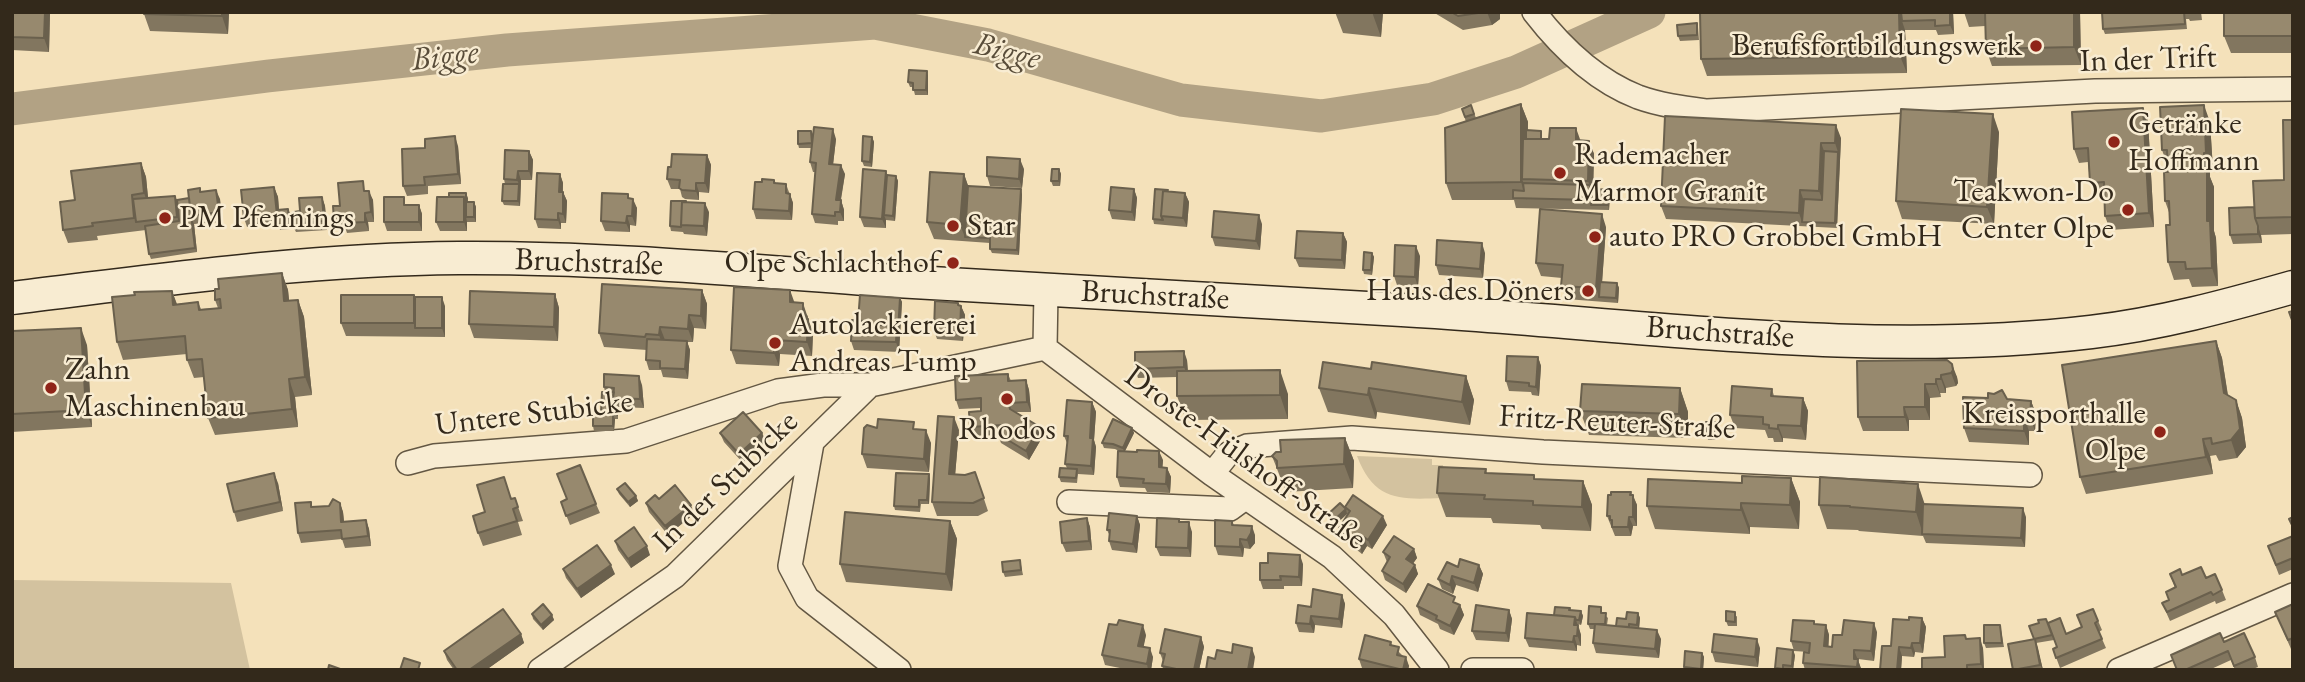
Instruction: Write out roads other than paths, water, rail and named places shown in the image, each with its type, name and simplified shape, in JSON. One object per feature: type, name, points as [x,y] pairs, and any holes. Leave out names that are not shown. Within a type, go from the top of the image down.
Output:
[{"type":"main road","name":"Bruchstraße","points":[[12,298],[340,262],[461,258],[606,262],[1046,291],[1416,311],[1839,341],[1965,342],[2064,335],[2127,327],[2192,315],[2293,287]]},
{"type":"street","name":"In der Trift","points":[[1538,17],[1590,71],[1638,97],[1675,107],[1707,111],[2095,91],[2293,89]]},
{"type":"street","points":[[870,385],[1045,348],[1046,291]]},
{"type":"street","name":"Droste-Hülshoff-Straße","points":[[1045,348],[1212,474],[1332,557],[1394,615],[1437,670]]},
{"type":"street","name":"Untere Stubicke","points":[[408,463],[434,456],[626,441],[778,391],[823,385],[870,385]]},
{"type":"street","name":"In der Stubicke","points":[[540,670],[675,576],[870,385]]},
{"type":"street","name":"Fritz-Reuter-Straße","points":[[1212,474],[1228,454],[1247,446],[1352,438],[1544,452],[2030,475]]},
{"type":"street","points":[[812,443],[790,566],[807,598],[899,670]]},
{"type":"street","points":[[1069,502],[1230,509],[1245,498]]},
{"type":"street","points":[[2119,670],[2293,595]]},
{"type":"street","points":[[1473,670],[1522,670]]},
{"type":"waterway","name":"Bigge","points":[[12,109],[268,76],[507,50],[875,23],[988,45],[1181,100],[1321,116],[1433,99],[1516,72],[1649,12]]},
{"type":"place","name":"Berufsfortbildungswerk","points":[[2036,46]]},
{"type":"place","name":"Getränke Hoffmann","points":[[2114,142]]},
{"type":"place","name":"Rademacher Marmor Granit","points":[[1560,173]]},
{"type":"place","name":"Teakwon-Do Center Olpe","points":[[2128,210]]},
{"type":"place","name":"PM Pfennings","points":[[165,218]]},
{"type":"place","name":"Star","points":[[953,226]]},
{"type":"place","name":"auto PRO Grobbel GmbH","points":[[1595,237]]},
{"type":"place","name":"Olpe Schlachthof","points":[[953,263]]},
{"type":"place","name":"Haus des Döners","points":[[1588,291]]},
{"type":"place","name":"Autolackiererei Andreas Tump","points":[[775,343]]},
{"type":"place","name":"Zahn Maschinenbau","points":[[51,388]]},
{"type":"place","name":"Rhodos","points":[[1007,399]]},
{"type":"place","name":"Kreissporthalle Olpe","points":[[2160,432]]}]
